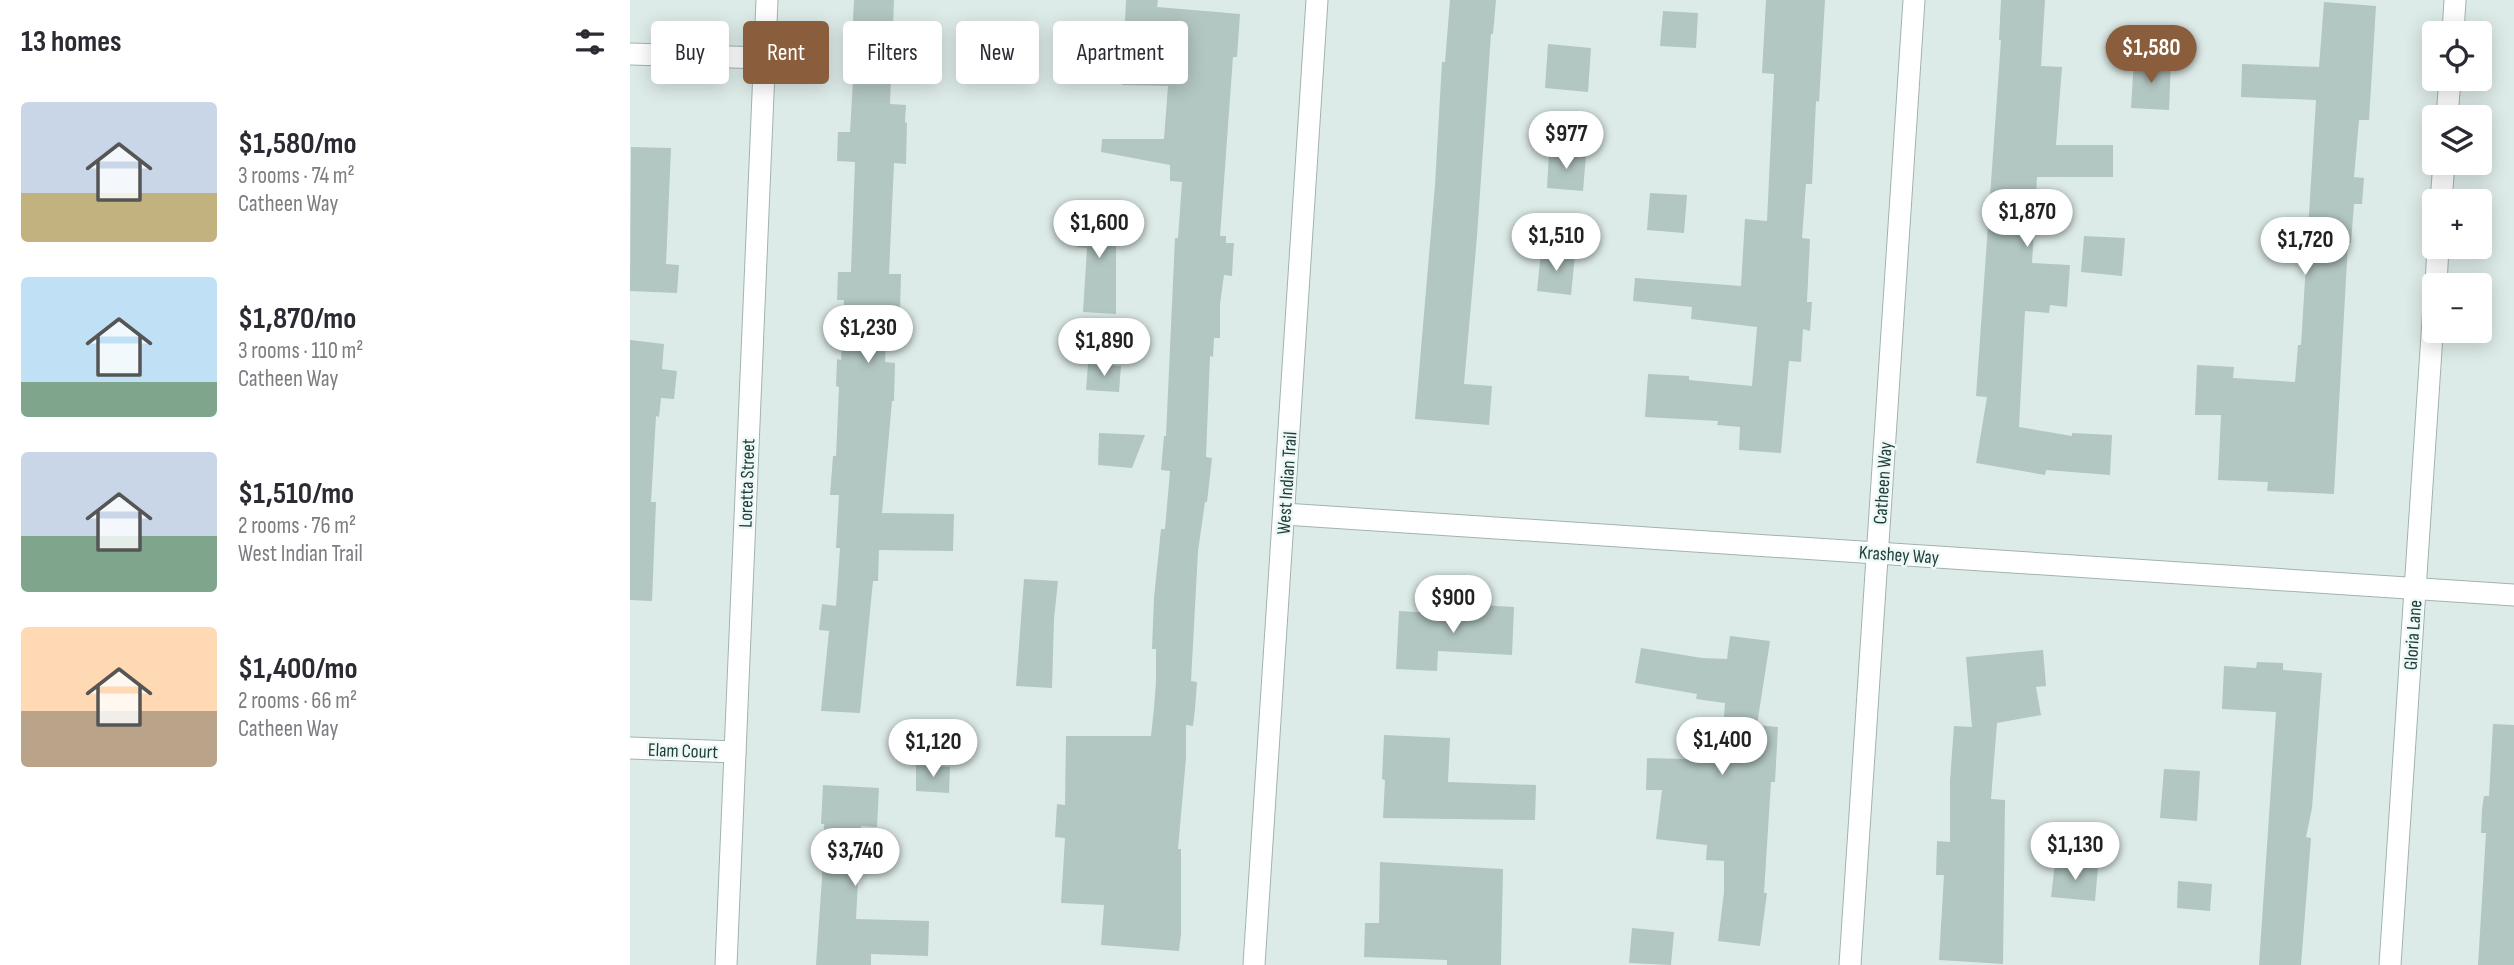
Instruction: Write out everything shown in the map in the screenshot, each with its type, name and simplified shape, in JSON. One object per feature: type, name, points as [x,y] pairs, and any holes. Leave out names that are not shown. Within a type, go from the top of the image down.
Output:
[{"type":"street","name":"Loretta Street","points":[[766,21],[767,0]]},
{"type":"street","name":"West Indian Trail","points":[[1254,965],[1317,0]]},
{"type":"street","name":"Catheen Way","points":[[1850,965],[1914,0]]},
{"type":"street","points":[[2454,21],[2455,0]]},
{"type":"street","points":[[630,54],[743,57]]},
{"type":"street","name":"Loretta Street","points":[[726,965],[763,84]]},
{"type":"street","name":"Gloria Lane","points":[[2390,965],[2431,343]]},
{"type":"street","name":"Krashey Way","points":[[1284,514],[2514,595]]},
{"type":"street","name":"Elam Court","points":[[630,748],[735,752]]},
{"type":"building","points":[[854,0],[894,0],[893,21],[853,21]]},
{"type":"building","points":[[1126,0],[1158,0],[1157,7],[1240,14],[1237,57],[1233,57],[1220,236],[1226,236],[1226,243],[1234,243],[1232,276],[1224,275],[1220,304],[1220,338],[1214,338],[1213,357],[1210,356],[1206,457],[1212,458],[1198,551],[1191,681],[1197,682],[1195,709],[1193,726],[1186,725],[1186,758],[1178,849],[1181,849],[1179,951],[1101,945],[1104,905],[1061,903],[1065,838],[1055,837],[1057,804],[1065,805],[1066,736],[1151,736],[1154,708],[1154,598],[1161,529],[1165,529],[1170,471],[1161,470],[1166,436],[1175,238],[1178,238],[1182,182],[1170,181],[1170,165],[1101,152],[1102,139],[1164,139],[1168,86],[1122,84],[1188,84],[1188,21],[1125,21]]},
{"type":"building","points":[[1450,0],[1496,0],[1491,34],[1464,384],[1492,386],[1489,425],[1415,419],[1435,185],[1442,62],[1445,62]]},
{"type":"building","points":[[1766,0],[1825,0],[1812,184],[1806,184],[1802,238],[1810,239],[1807,302],[1812,302],[1810,331],[1803,329],[1801,362],[1789,361],[1781,453],[1739,450],[1740,427],[1717,425],[1718,421],[1645,417],[1648,374],[1689,376],[1689,380],[1752,386],[1757,327],[1691,319],[1692,307],[1633,301],[1635,278],[1741,286],[1745,219],[1767,221],[1774,74],[1762,73]]},
{"type":"building","points":[[2001,0],[2045,0],[2041,66],[2062,67],[2056,145],[2113,145],[2113,177],[2037,177],[2032,263],[2070,265],[2067,307],[2050,305],[2049,313],[2025,311],[2019,427],[2072,436],[2072,433],[2112,435],[2110,475],[2046,470],[2045,475],[1976,463],[1987,397],[1976,396],[2001,40]]},
{"type":"building","points":[[2324,2],[2376,6],[2369,120],[2359,120],[2354,177],[2364,178],[2362,204],[2354,204],[2351,243],[2348,243],[2334,494],[2267,491],[2268,482],[2218,480],[2221,415],[2195,415],[2197,365],[2234,367],[2233,378],[2295,382],[2298,345],[2301,345],[2316,100],[2241,97],[2242,64],[2319,67]]},
{"type":"building","points":[[1663,11],[1698,13],[1696,48],[1660,46]]},
{"type":"building","points":[[1548,44],[1591,48],[1588,92],[1545,88]]},
{"type":"building","points":[[2134,59],[2171,61],[2169,110],[2131,108]]},
{"type":"building","points":[[853,84],[891,84],[890,104],[906,105],[907,123],[906,164],[894,163],[889,274],[901,274],[900,313],[887,313],[885,362],[895,363],[894,401],[882,513],[954,514],[953,551],[879,550],[878,581],[873,581],[860,713],[821,711],[829,631],[819,630],[822,604],[836,606],[840,548],[836,548],[839,495],[830,495],[833,456],[836,456],[839,387],[836,386],[837,359],[841,360],[844,300],[837,300],[838,272],[851,272],[855,162],[837,161],[838,132],[850,132]]},
{"type":"building","points":[[631,147],[671,148],[666,264],[679,265],[677,293],[630,291]]},
{"type":"building","points":[[1549,152],[1586,155],[1583,191],[1547,188]]},
{"type":"building","points":[[1650,193],[1687,195],[1684,233],[1647,230]]},
{"type":"building","points":[[1079,211],[1119,214],[1116,314],[1083,312],[1087,248],[1076,247]]},
{"type":"building","points":[[2084,236],[2125,238],[2122,276],[2081,272]]},
{"type":"building","points":[[1541,252],[1575,255],[1571,295],[1537,291]]},
{"type":"building","points":[[630,340],[664,344],[662,369],[677,371],[674,399],[661,398],[659,417],[656,416],[651,502],[656,502],[652,601],[630,600]]},
{"type":"building","points":[[1088,364],[1121,366],[1119,392],[1086,390]]},
{"type":"building","points":[[1099,433],[1145,435],[1132,468],[1098,465]]},
{"type":"building","points":[[1024,579],[1058,581],[1052,688],[1016,686]]},
{"type":"building","points":[[1466,604],[1514,607],[1512,655],[1438,651],[1437,671],[1396,669],[1399,611],[1466,615]]},
{"type":"building","points":[[1730,636],[1770,641],[1757,725],[1778,727],[1775,782],[1771,782],[1764,893],[1767,893],[1760,946],[1718,941],[1724,892],[1724,861],[1706,860],[1707,845],[1656,839],[1662,790],[1646,790],[1647,758],[1721,760],[1725,703],[1696,699],[1697,694],[1635,683],[1641,648],[1702,658],[1727,659]]},
{"type":"building","points":[[2043,650],[2046,686],[2036,687],[2041,715],[1997,723],[1991,799],[2005,800],[2003,964],[1939,960],[1944,875],[1936,875],[1937,841],[1950,842],[1950,781],[1954,726],[1972,727],[1966,657]]},
{"type":"building","points":[[2257,662],[2283,663],[2283,670],[2322,673],[2312,808],[2306,837],[2311,838],[2301,965],[2259,965],[2276,712],[2222,709],[2224,666],[2256,668]]},
{"type":"building","points":[[2493,724],[2514,725],[2514,965],[2478,965],[2486,833],[2481,833],[2482,809],[2484,796],[2489,796]]},
{"type":"building","points":[[1384,735],[1450,738],[1448,782],[1536,785],[1535,820],[1383,818]]},
{"type":"building","points":[[916,765],[950,767],[949,793],[916,791]]},
{"type":"building","points":[[2164,769],[2200,771],[2197,821],[2160,818]]},
{"type":"building","points":[[823,785],[879,788],[877,827],[861,826],[856,919],[929,921],[928,956],[871,954],[871,965],[816,965],[824,849],[824,824],[821,824]]},
{"type":"building","points":[[1380,862],[1503,869],[1501,965],[1447,965],[1447,960],[1364,957],[1365,923],[1379,923]]},
{"type":"building","points":[[2055,863],[2098,867],[2095,901],[2051,897]]},
{"type":"building","points":[[2178,881],[2212,884],[2210,911],[2177,908]]},
{"type":"building","points":[[1632,928],[1674,932],[1671,965],[1629,963]]}]
